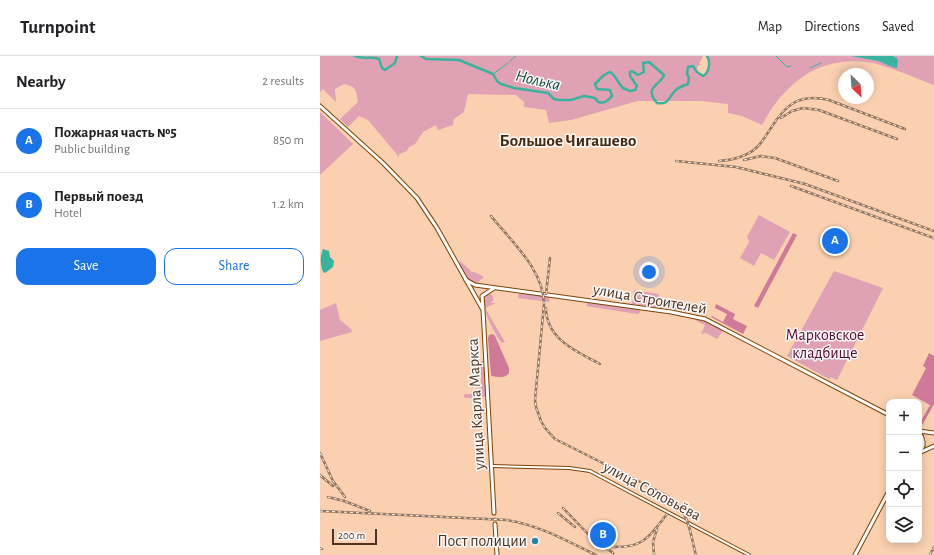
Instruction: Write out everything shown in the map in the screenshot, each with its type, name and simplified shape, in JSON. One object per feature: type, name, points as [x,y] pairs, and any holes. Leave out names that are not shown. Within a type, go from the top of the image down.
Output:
[{"type":"main road","name":"улица Карла Маркса","points":[[320,106],[383,163],[417,198],[437,228],[463,277],[483,310],[494,512]]},
{"type":"main road","points":[[463,277],[470,284],[484,289],[483,310]]},
{"type":"main road","points":[[479,286],[473,288],[474,295],[477,297],[495,287]]},
{"type":"main road","name":"улица Строителей","points":[[479,286],[662,311],[705,319],[886,413]]},
{"type":"main road","points":[[922,431],[932,432]]},
{"type":"main road","points":[[922,449],[924,435],[932,432]]},
{"type":"main road","points":[[921,435],[926,446],[932,446]]},
{"type":"main road","points":[[922,451],[932,446]]},
{"type":"main road","points":[[855,555],[886,497]]},
{"type":"main road","points":[[495,524],[496,555]]},
{"type":"street","name":"улица Соловьёва","points":[[492,466],[539,467],[590,471],[749,555]]},
{"type":"green space","points":[[320,56],[703,56],[696,70],[703,76],[709,67],[707,56],[934,56],[934,85],[892,69],[867,62],[849,61],[833,64],[818,68],[792,85],[771,110],[762,125],[742,116],[728,113],[728,104],[702,101],[638,101],[571,120],[549,123],[546,110],[524,107],[524,102],[516,95],[468,94],[464,112],[454,119],[453,125],[438,130],[436,125],[423,132],[415,144],[409,147],[407,151],[399,154],[399,157],[368,120],[359,116],[348,127],[340,119],[358,102],[356,92],[352,86],[344,84],[335,89],[336,102],[323,89],[320,92]]},
{"type":"green space","points":[[320,112],[353,144],[320,175]]},
{"type":"green space","points":[[759,215],[790,232],[774,260],[761,253],[754,266],[740,258],[749,242],[747,237]]},
{"type":"green space","points":[[460,261],[471,272],[483,276],[483,278],[476,283],[471,283],[468,281],[462,272]]},
{"type":"green space","name":"Марковское кладбище","points":[[834,271],[883,288],[837,380],[831,377],[829,379],[787,356]]},
{"type":"green space","points":[[634,290],[659,294],[657,307],[632,304]]},
{"type":"green space","points":[[519,293],[548,296],[550,300],[549,302],[518,298]]},
{"type":"green space","points":[[487,294],[491,294],[493,301],[491,303],[496,303],[485,308],[484,298]]},
{"type":"green space","points":[[659,300],[699,305],[698,311],[708,315],[659,307]]},
{"type":"green space","points":[[588,302],[640,310],[639,314],[637,314],[586,306]]},
{"type":"green space","points":[[336,303],[340,320],[351,329],[352,332],[320,341],[320,310]]},
{"type":"green space","points":[[485,308],[505,342],[502,343],[492,326]]},
{"type":"green space","points":[[698,318],[723,330],[717,339],[706,333],[701,334],[705,325],[696,321]]},
{"type":"green space","points":[[481,361],[484,361],[487,397],[466,398],[464,395],[466,394],[478,394],[482,391],[481,389],[478,389],[478,387],[483,385],[481,384]]},
{"type":"shaded area","points":[[793,233],[797,235],[758,308],[754,306]]},
{"type":"shaded area","points":[[716,304],[735,314],[733,319],[747,326],[743,334],[711,317],[712,316],[723,322],[727,314],[715,308]]},
{"type":"shaded area","points":[[493,334],[509,368],[509,373],[503,377],[491,376],[488,338],[489,335]]},
{"type":"shaded area","points":[[929,353],[934,356],[934,404],[922,425],[922,420],[930,405],[922,401],[922,399],[912,395],[926,368],[923,366]]},
{"type":"water","points":[[851,56],[893,56],[898,59],[897,68],[878,61]]},
{"type":"water","points":[[323,249],[329,251],[330,257],[334,261],[333,267],[325,273],[323,272],[321,263],[321,254]]},
{"type":"waterway","name":"Нолька","points":[[355,56],[379,59],[381,67],[385,70],[395,63],[397,56]]},
{"type":"waterway","name":"Нолька","points":[[421,56],[426,59],[459,60],[493,74],[497,81],[501,84],[514,88],[548,93],[554,99],[559,100],[571,100],[584,96],[595,98],[598,102],[606,102],[612,96],[610,90],[597,89],[595,84],[604,75],[610,72],[614,75],[623,88]]},
{"type":"waterway","points":[[510,61],[516,56]]},
{"type":"waterway","name":"Нолька","points":[[623,88],[630,91],[635,90],[637,86],[630,76],[630,72],[632,71],[638,75],[644,72],[643,63],[649,62],[664,75],[652,90],[653,98],[657,103],[666,102],[677,89],[688,84],[688,67],[693,66],[697,72],[703,76],[705,75],[709,64],[707,56]]},
{"type":"waterway","points":[[776,56],[787,67],[791,66]]},
{"type":"waterway","points":[[493,74],[508,63]]},
{"type":"waterway","points":[[810,68],[821,63]]},
{"type":"tunnel","points":[[494,513],[495,524]]},
{"type":"railway","points":[[719,161],[738,158],[748,154],[760,144],[776,120],[788,107],[794,103],[809,98],[829,100],[905,129]]},
{"type":"railway","points":[[781,118],[792,111],[803,108],[819,110],[897,139]]},
{"type":"railway","points":[[744,160],[761,156],[775,158],[838,181]]},
{"type":"railway","points":[[676,161],[736,167],[805,184],[934,231]]},
{"type":"railway","points":[[791,186],[934,238]]},
{"type":"railway","points":[[491,216],[517,246],[533,268],[543,291],[544,304],[535,400],[536,407],[545,428],[555,439],[666,495],[674,501],[679,506],[686,519],[696,555]]},
{"type":"railway","points":[[546,294],[550,258]]},
{"type":"railway","points":[[546,308],[547,319],[557,336],[564,343],[582,355],[600,364]]},
{"type":"railway","points":[[320,453],[333,481],[345,497]]},
{"type":"railway","points":[[320,475],[333,486]]},
{"type":"railway","points":[[328,497],[344,501],[370,511]]},
{"type":"railway","points":[[563,508],[590,536],[613,553]]},
{"type":"railway","points":[[320,511],[507,520],[519,522],[542,530],[596,555]]},
{"type":"railway","points":[[558,513],[575,527]]},
{"type":"railway","points":[[612,547],[632,546],[645,540],[667,514]]},
{"type":"railway","points":[[654,555],[653,542],[657,529]]},
{"type":"railway","points":[[930,555],[934,547]]},
{"type":"place","name":"Пожарная часть №5","points":[[835,241]]},
{"type":"place","name":"Первый поезд","points":[[603,535]]},
{"type":"place","name":"Пост полиции","points":[[535,541]]},
{"type":"district","name":"Большое Чигашево","points":[[568,140]]}]
